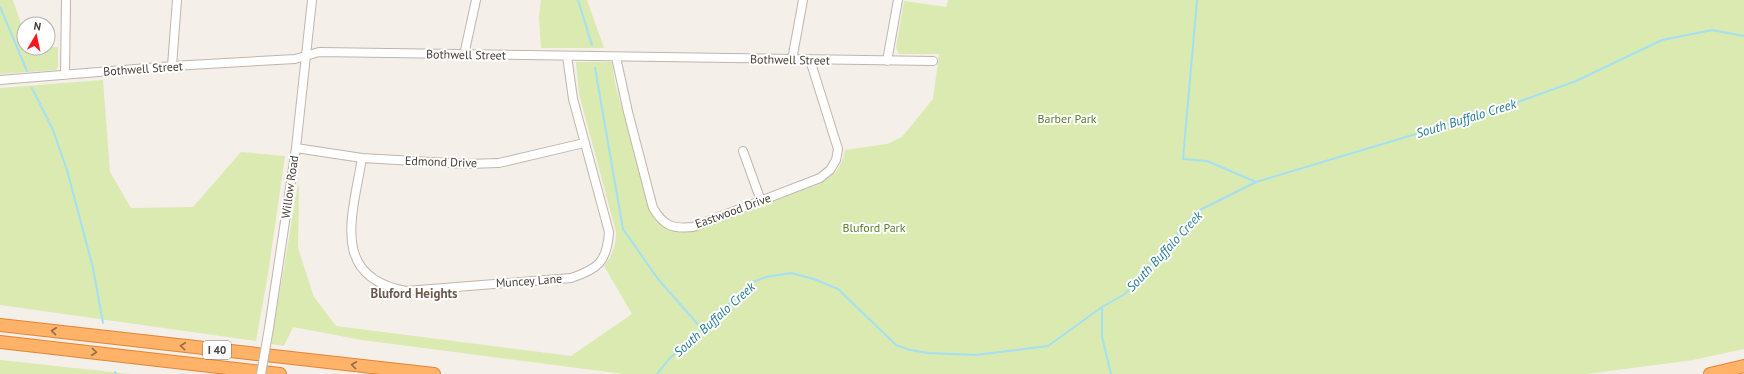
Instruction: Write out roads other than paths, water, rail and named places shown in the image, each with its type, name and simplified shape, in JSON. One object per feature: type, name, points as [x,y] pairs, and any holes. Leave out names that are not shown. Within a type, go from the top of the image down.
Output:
[{"type":"highway","name":"I 40","points":[[0,325],[434,374]]},
{"type":"highway","name":"I 40","points":[[0,342],[280,374]]},
{"type":"highway","points":[[1710,374],[1744,366]]},
{"type":"street","points":[[65,75],[66,0]]},
{"type":"street","points":[[172,66],[177,0]]},
{"type":"street","name":"Willow Road","points":[[261,374],[296,148],[312,0]]},
{"type":"street","points":[[464,55],[476,0]]},
{"type":"street","points":[[792,60],[803,0]]},
{"type":"street","points":[[887,61],[898,0]]},
{"type":"street","name":"Bothwell Street","points":[[0,80],[172,66],[295,59],[319,52],[933,61]]},
{"type":"street","name":"Muncey Lane","points":[[362,158],[351,240],[356,258],[364,272],[376,282],[391,289],[406,291],[571,278],[590,272],[602,262],[608,249],[610,232],[573,99],[567,56]]},
{"type":"street","name":"Eastwood Drive","points":[[616,57],[628,112],[653,208],[660,220],[669,226],[680,228],[693,227],[761,201],[820,178],[830,170],[836,160],[838,149],[810,60]]},
{"type":"street","name":"Edmond Drive","points":[[296,148],[362,158],[467,164],[499,163],[584,143]]},
{"type":"street","points":[[743,152],[761,201]]},
{"type":"waterway","points":[[578,0],[592,45]]},
{"type":"waterway","points":[[1197,0],[1183,159],[1207,161],[1256,182]]},
{"type":"waterway","points":[[0,7],[27,71]]},
{"type":"waterway","name":"South Buffalo Creek","points":[[657,374],[669,359],[753,282],[766,277],[791,273],[814,279],[838,289],[896,345],[910,350],[928,353],[976,355],[1048,346],[1102,307],[1125,294],[1190,219],[1200,210],[1256,182],[1496,110],[1576,81],[1662,40],[1712,30],[1744,36]]},
{"type":"waterway","points":[[595,68],[623,229],[658,279],[702,329]]},
{"type":"waterway","points":[[32,88],[53,130],[67,170],[93,268],[103,323]]},
{"type":"waterway","points":[[1102,308],[1102,337],[1111,374]]},
{"type":"district","name":"Bluford Heights","points":[[414,293]]},
{"type":"park label","name":"Barber Park","points":[[1067,119]]},
{"type":"park label","name":"Bluford Park","points":[[874,228]]}]
